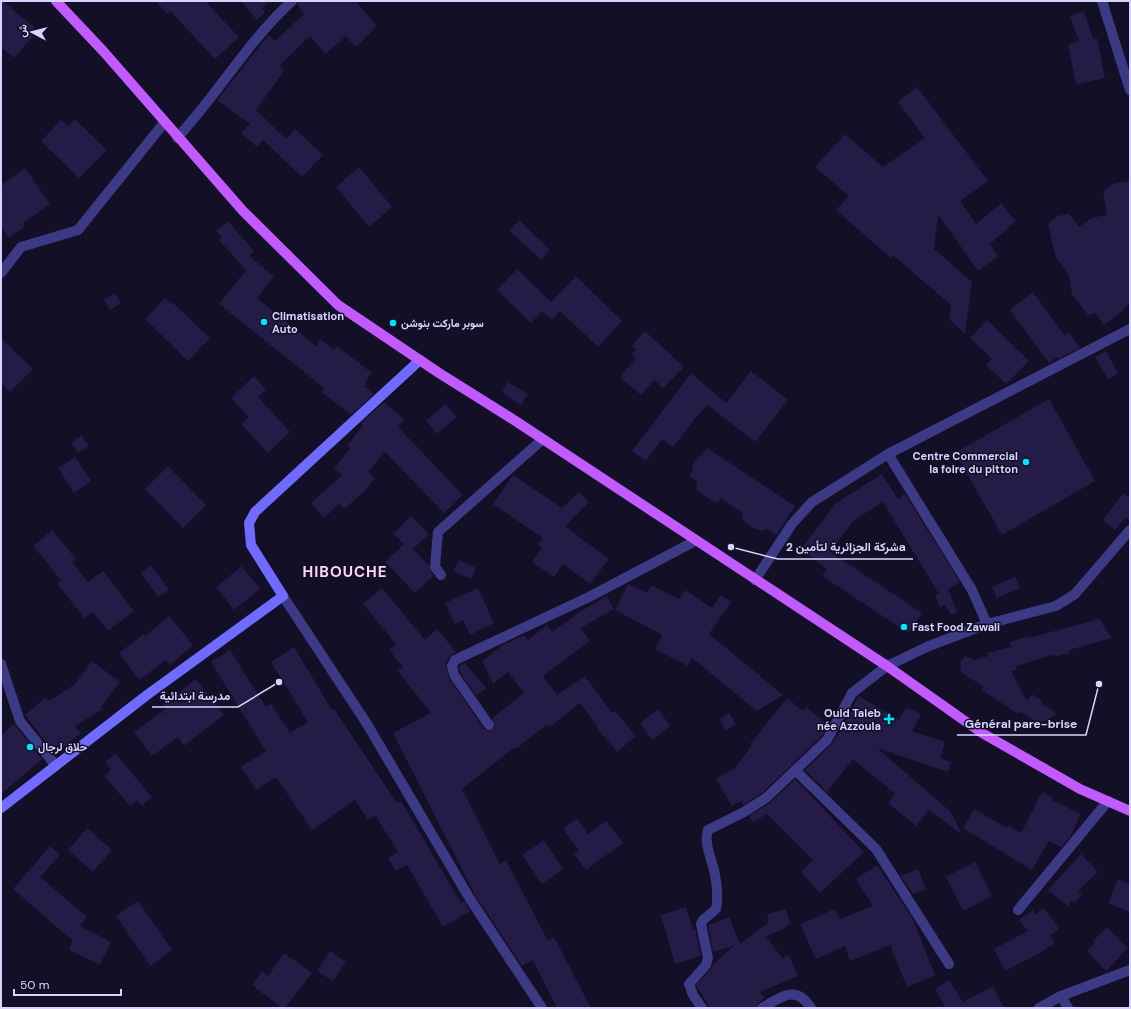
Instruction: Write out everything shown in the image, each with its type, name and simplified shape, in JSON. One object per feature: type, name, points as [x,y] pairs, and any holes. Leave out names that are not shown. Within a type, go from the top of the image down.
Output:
[{"type":"main road","points":[[56,1],[104,52],[164,123],[243,211],[338,305],[887,666],[982,734],[1080,789],[1130,810]]},
{"type":"main road","points":[[1,808],[147,695],[283,596],[251,545],[249,523],[255,512],[420,360]]},
{"type":"street","points":[[178,138],[212,99],[244,54],[274,17],[292,1]]},
{"type":"street","points":[[1102,1],[1130,90]]},
{"type":"street","points":[[1,272],[21,247],[78,230],[164,123]]},
{"type":"street","points":[[755,580],[792,524],[812,502],[888,454],[1130,329]]},
{"type":"street","points":[[441,575],[435,567],[438,532],[542,439]]},
{"type":"street","points":[[888,454],[972,590],[987,624]]},
{"type":"street","points":[[702,1008],[693,995],[689,984],[706,965],[708,958],[701,924],[716,909],[717,904],[716,876],[707,842],[708,830],[744,812],[766,798],[827,740],[852,693],[887,666],[930,646],[987,624],[1056,606],[1075,594],[1130,530]]},
{"type":"street","points":[[489,725],[454,674],[452,666],[455,660],[589,597],[695,540]]},
{"type":"street","points":[[283,596],[368,724],[470,899],[542,1008]]},
{"type":"street","points":[[1,664],[20,721],[56,766]]},
{"type":"street","points":[[795,770],[876,849],[949,964]]},
{"type":"street","points":[[1018,910],[1108,801]]},
{"type":"street","points":[[1039,1008],[1061,996],[1130,970]]},
{"type":"street","points":[[762,1008],[781,997],[794,994],[800,996],[811,1008]]},
{"type":"street","points":[[1061,996],[1068,1008]]},
{"type":"building","points":[[1,1],[3,1],[38,31],[14,58],[1,47]]},
{"type":"building","points":[[156,1],[205,1],[239,37],[215,59],[170,11],[167,14]]},
{"type":"building","points":[[241,1],[270,1],[262,8],[265,12],[257,20]]},
{"type":"building","points":[[298,1],[356,1],[377,26],[356,47],[346,36],[325,54],[310,36],[279,66],[284,71],[256,110],[286,139],[295,129],[323,155],[302,177],[263,140],[257,147],[241,133],[250,124],[217,100],[269,35],[275,41],[304,14],[297,4]]},
{"type":"building","points":[[1084,11],[1093,39],[1097,38],[1105,78],[1076,84],[1068,44],[1079,41],[1070,16]]},
{"type":"building","points":[[917,87],[988,181],[960,201],[976,224],[1001,203],[1016,221],[990,244],[998,256],[978,271],[938,214],[934,249],[972,282],[965,334],[949,319],[951,305],[893,255],[891,258],[836,210],[849,196],[815,167],[845,134],[883,167],[925,138],[898,102]]},
{"type":"building","points":[[75,119],[107,150],[79,178],[41,141],[61,120],[68,126]]},
{"type":"building","points":[[359,167],[392,207],[369,227],[336,187]]},
{"type":"building","points":[[25,168],[50,204],[23,223],[25,226],[9,238],[1,227],[1,185]]},
{"type":"building","points":[[1130,181],[1130,303],[1124,308],[1124,310],[1104,325],[1095,313],[1088,315],[1072,294],[1069,275],[1056,258],[1048,224],[1057,216],[1069,214],[1079,227],[1091,218],[1107,215],[1103,191],[1113,184]]},
{"type":"building","points":[[519,220],[550,250],[541,260],[510,231]]},
{"type":"building","name":"Climatisation Auto","points":[[228,221],[254,251],[249,256],[274,276],[257,298],[316,346],[321,339],[334,350],[337,346],[372,373],[365,382],[367,384],[364,386],[374,394],[351,415],[321,392],[324,388],[219,304],[246,270],[219,240],[222,237],[216,231]]},
{"type":"building","points":[[517,269],[551,302],[576,276],[622,321],[598,347],[560,311],[552,320],[542,311],[531,323],[497,290]]},
{"type":"building","points":[[1033,292],[1065,336],[1069,332],[1080,348],[1058,359],[1057,357],[1049,363],[1010,310]]},
{"type":"building","points":[[115,293],[121,303],[110,310],[104,300]]},
{"type":"building","points":[[165,298],[171,304],[173,303],[210,338],[188,361],[145,319]]},
{"type":"building","points":[[987,320],[1029,361],[1006,384],[986,365],[992,359],[970,338]]},
{"type":"building","points":[[645,331],[684,367],[663,388],[654,380],[641,395],[620,377],[636,358],[631,354],[636,349],[632,346]]},
{"type":"building","points":[[1,338],[33,369],[10,392],[1,383]]},
{"type":"building","points":[[1106,351],[1118,373],[1108,379],[1095,357]]},
{"type":"building","points":[[751,371],[788,400],[755,442],[708,405],[696,417],[673,447],[662,439],[646,461],[632,451],[691,373],[726,403]]},
{"type":"building","points":[[254,376],[266,390],[258,397],[290,432],[268,453],[241,424],[249,417],[231,398]]},
{"type":"building","points":[[508,382],[528,394],[521,405],[502,392]]},
{"type":"building","points":[[1049,399],[1095,481],[1002,535],[955,453]]},
{"type":"building","points":[[384,402],[404,419],[398,427],[463,495],[444,513],[385,452],[368,472],[375,478],[365,491],[344,509],[339,504],[324,518],[311,503],[342,475],[334,469],[350,448],[347,446],[363,425],[361,423]]},
{"type":"building","points":[[445,404],[457,417],[437,434],[426,421]]},
{"type":"building","points":[[81,435],[89,446],[78,453],[71,443]]},
{"type":"building","points":[[707,448],[795,506],[776,535],[767,529],[762,531],[751,527],[742,519],[743,513],[721,498],[718,503],[710,500],[697,490],[697,482],[689,476],[694,468],[691,466]]},
{"type":"building","points":[[75,457],[91,481],[74,493],[58,468]]},
{"type":"building","points":[[168,466],[206,505],[183,528],[145,489]]},
{"type":"building","points":[[882,474],[898,499],[905,494],[960,582],[948,589],[957,612],[951,615],[945,605],[940,607],[935,595],[939,594],[883,502],[854,520],[830,552],[922,613],[908,633],[822,576],[827,569],[801,549],[836,503]]},
{"type":"building","points":[[513,475],[562,508],[579,492],[589,502],[565,526],[609,559],[590,584],[563,564],[554,577],[532,562],[542,548],[538,545],[543,538],[493,504]]},
{"type":"building","points":[[1123,493],[1130,498],[1130,521],[1125,518],[1115,530],[1103,520]]},
{"type":"building","points":[[411,516],[429,534],[413,549],[429,565],[433,576],[415,593],[385,562],[404,544],[393,534]]},
{"type":"building","points":[[52,530],[76,559],[72,562],[88,582],[103,571],[134,611],[108,631],[93,612],[84,618],[57,583],[61,580],[33,546]]},
{"type":"building","points":[[459,560],[476,568],[471,579],[453,571]]},
{"type":"building","points":[[151,565],[169,590],[158,597],[141,573]]},
{"type":"building","points":[[242,566],[260,589],[234,610],[216,587]]},
{"type":"building","points":[[1015,577],[1020,588],[997,598],[992,587]]},
{"type":"building","points":[[628,584],[647,593],[651,585],[679,599],[685,590],[712,608],[721,595],[731,602],[709,634],[783,695],[757,711],[692,658],[688,666],[655,649],[662,635],[615,610]]},
{"type":"building","points":[[382,588],[425,640],[437,629],[456,652],[449,657],[446,663],[448,677],[484,729],[489,731],[495,727],[492,718],[524,693],[508,672],[493,684],[482,661],[503,645],[524,635],[528,640],[547,625],[552,632],[578,613],[607,596],[614,609],[581,628],[590,641],[543,676],[557,695],[585,676],[612,713],[615,711],[636,736],[617,752],[596,727],[597,726],[580,703],[550,727],[547,724],[516,749],[515,747],[462,789],[500,864],[506,860],[548,941],[554,937],[591,1008],[557,1008],[533,960],[522,966],[475,895],[393,733],[431,713],[398,671],[403,667],[389,650],[396,644],[363,604]]},
{"type":"building","points":[[478,588],[494,623],[470,635],[463,620],[455,624],[445,603]]},
{"type":"building","points":[[169,616],[193,645],[170,665],[166,660],[139,680],[119,653],[144,634],[145,636]]},
{"type":"building","points":[[1099,619],[1112,638],[1069,650],[1069,653],[1055,657],[1055,654],[1016,666],[1017,670],[1011,671],[1027,701],[1032,694],[1042,701],[1041,703],[1057,714],[1043,722],[1037,719],[1040,724],[1020,711],[1018,714],[982,690],[984,687],[961,672],[960,662],[965,656],[974,660],[988,656],[987,653],[1011,647],[1010,642]]},
{"type":"building","points":[[294,647],[332,710],[334,709],[397,803],[401,801],[461,903],[464,901],[470,911],[443,927],[407,865],[396,871],[388,858],[398,852],[375,815],[368,820],[355,800],[312,830],[276,777],[256,790],[241,767],[266,751],[211,662],[230,650],[266,707],[271,704],[290,733],[308,722],[271,662]]},
{"type":"building","points":[[92,661],[120,682],[101,707],[103,709],[75,726],[81,733],[57,753],[54,749],[52,750],[25,715],[46,697],[49,701],[74,685]]},
{"type":"building","points":[[465,663],[486,688],[476,696],[460,672],[459,667]]},
{"type":"building","points":[[196,679],[224,715],[184,746],[178,737],[152,756],[134,732],[161,712],[165,715],[162,711],[166,709],[163,705]]},
{"type":"building","points":[[859,696],[899,720],[906,707],[921,714],[912,731],[945,742],[940,758],[951,762],[948,772],[877,748],[951,812],[962,835],[929,810],[916,826],[888,803],[895,794],[853,759],[827,792],[805,770],[833,743]]},
{"type":"building","points":[[787,698],[803,711],[806,707],[828,725],[822,736],[762,793],[743,805],[741,801],[732,806],[716,779],[735,768],[752,745],[750,744]]},
{"type":"building","points":[[658,709],[670,726],[652,740],[640,723]]},
{"type":"building","points":[[729,713],[736,724],[726,731],[719,719]]},
{"type":"building","points":[[14,724],[42,759],[1,794],[1,736]]},
{"type":"building","points":[[115,753],[152,797],[142,806],[137,800],[130,806],[104,776],[111,770],[105,762]]},
{"type":"building","points":[[795,779],[864,852],[820,893],[801,872],[813,860],[767,814],[753,822],[749,816],[770,803]]},
{"type":"building","points":[[1042,792],[1053,798],[1052,800],[1081,814],[1070,837],[1061,847],[1049,841],[1032,870],[963,828],[974,809],[1007,828],[1008,825],[1021,833]]},
{"type":"building","points":[[577,819],[588,834],[606,821],[623,843],[586,870],[574,854],[579,850],[563,829]]},
{"type":"building","points":[[87,828],[112,850],[93,872],[68,850]]},
{"type":"building","points":[[544,840],[563,869],[542,884],[522,855]]},
{"type":"building","points":[[50,846],[60,855],[40,877],[87,917],[80,926],[111,942],[100,965],[69,950],[73,941],[13,889]]},
{"type":"building","points":[[1081,854],[1098,872],[1078,891],[1082,894],[1074,903],[1072,901],[1068,906],[1048,890]]},
{"type":"building","points":[[975,862],[992,896],[963,911],[946,877]]},
{"type":"building","points":[[877,865],[913,919],[935,975],[907,987],[890,945],[850,961],[845,946],[816,959],[800,924],[835,909],[840,919],[873,906],[856,879]]},
{"type":"building","points":[[918,869],[926,889],[913,894],[901,876]]},
{"type":"building","points":[[1118,879],[1130,884],[1130,912],[1108,903]]},
{"type":"building","points":[[138,901],[172,950],[150,966],[116,916]]},
{"type":"building","points":[[686,907],[693,930],[695,929],[701,956],[675,964],[661,915]]},
{"type":"building","points":[[1044,908],[1059,929],[1050,936],[1055,943],[1042,952],[1005,971],[994,949],[1028,931],[1019,920],[1033,910],[1036,914]]},
{"type":"building","points":[[786,909],[790,923],[782,930],[766,936],[782,958],[789,955],[798,976],[760,992],[765,998],[758,1003],[756,1008],[710,1008],[696,985],[711,969],[713,964],[734,946],[713,952],[708,925],[729,917],[740,944],[769,922],[767,914]]},
{"type":"building","points":[[1107,927],[1128,948],[1106,971],[1087,951],[1095,943],[1093,941]]},
{"type":"building","points":[[330,951],[346,962],[333,981],[317,971]]},
{"type":"building","points":[[284,953],[312,973],[285,1008],[282,1008],[252,985],[262,971],[268,976]]},
{"type":"building","points":[[949,980],[963,1002],[993,986],[1004,1008],[946,1008],[935,989]]},
{"type":"place","name":"Climatisation Auto","points":[[264,322]]},
{"type":"place","name":"سوبر ماركت بنوشن","points":[[393,323]]},
{"type":"place","name":"Centre Commercial la foire du pitton","points":[[1026,462]]},
{"type":"place","name":"شركة الجزائرية لتأمين 2a","points":[[731,547]]},
{"type":"place","name":"Fast Food Zawali","points":[[904,627]]},
{"type":"place","name":"مدرسة ابتدائية","points":[[279,682]]},
{"type":"place","name":"Général pare-brise","points":[[1099,684]]},
{"type":"place","name":"Ould Taleb née Azzoula","points":[[889,719]]},
{"type":"place","name":"حلاق لرجال","points":[[30,747]]},
{"type":"district","name":"HIBOUCHE","points":[[345,572]]}]
